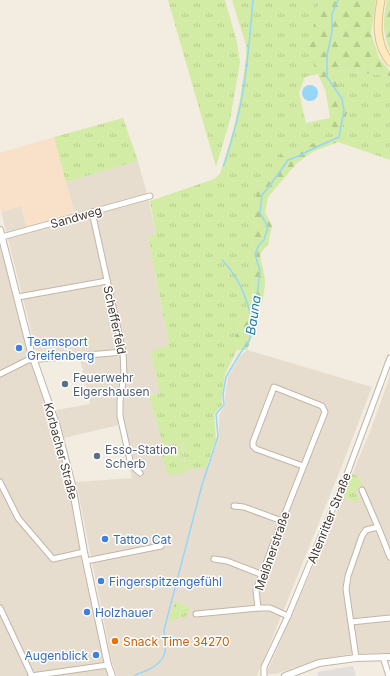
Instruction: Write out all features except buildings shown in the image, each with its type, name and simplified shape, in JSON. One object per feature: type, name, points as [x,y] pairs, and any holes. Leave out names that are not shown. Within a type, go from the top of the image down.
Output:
[{"type":"main road","points":[[383,0],[380,26],[382,42],[390,57]]},
{"type":"main road","points":[[383,0],[378,20],[378,37],[385,56],[390,62]]},
{"type":"street","name":"Sandweg","points":[[2,238],[150,196]]},
{"type":"street","name":"Schefferfeld","points":[[92,212],[123,352],[124,375],[120,401],[120,416],[131,465],[140,473]]},
{"type":"street","name":"Korbacher Straße","points":[[0,230],[33,360],[44,388],[58,432],[72,485],[84,552],[108,665],[112,676]]},
{"type":"street","points":[[18,297],[107,281]]},
{"type":"street","points":[[0,374],[28,360],[123,352]]},
{"type":"street","name":"Altenritter Straße","points":[[264,676],[264,667],[288,616],[347,474],[390,358]]},
{"type":"street","name":"Meißnerstraße","points":[[288,616],[270,608],[258,608],[256,590],[325,412],[322,406],[274,387],[253,442],[253,446],[256,449],[303,466]]},
{"type":"street","points":[[0,482],[18,518],[53,559],[84,552]]},
{"type":"street","points":[[362,490],[390,557]]},
{"type":"street","points":[[234,506],[244,507],[282,521]]},
{"type":"street","points":[[356,658],[346,589],[348,576],[362,536],[366,530],[378,527]]},
{"type":"street","points":[[86,561],[161,546]]},
{"type":"street","points":[[214,559],[227,561],[263,575]]},
{"type":"street","points":[[0,608],[32,676],[108,665]]},
{"type":"street","points":[[196,614],[258,608]]},
{"type":"street","points":[[351,622],[390,618]]},
{"type":"street","points":[[285,676],[319,664],[356,658],[387,657],[389,676]]},
{"type":"shaded area","points":[[54,137],[75,216],[27,229],[21,206],[1,212],[0,153]]},
{"type":"shaded area","points":[[138,161],[156,234],[148,237],[169,344],[160,394],[149,395],[182,442],[186,469],[208,467],[219,436],[219,415],[225,405],[228,377],[240,356],[247,350],[372,387],[257,676],[117,676],[112,662],[76,482],[132,478],[119,425],[64,438],[56,410],[90,404],[80,358],[39,362],[1,212],[21,206],[27,229],[75,215],[66,182]]},
{"type":"shaded area","points":[[0,245],[70,484],[103,659],[108,676],[0,676]]},
{"type":"shaded area","points":[[390,376],[390,653],[350,654],[316,660],[276,674],[266,674],[330,528],[371,429]]},
{"type":"shaded area","points":[[353,666],[356,676],[318,676],[317,672]]},
{"type":"green space","points":[[168,0],[225,0],[237,42],[240,62],[230,120],[216,167]]},
{"type":"green space","points":[[232,0],[319,0],[310,47],[318,74],[305,77],[299,93],[306,123],[330,118],[333,76],[332,71],[337,70],[390,76],[390,160],[338,142],[331,137],[280,155],[253,213],[255,225],[248,253],[253,271],[252,302],[246,314],[240,319],[235,340],[237,350],[225,374],[222,405],[214,414],[216,439],[206,468],[186,469],[182,442],[163,444],[149,395],[160,394],[151,352],[169,344],[148,237],[156,234],[150,201],[214,179],[220,174],[233,131],[240,99],[246,58],[246,45]]},
{"type":"green space","points":[[319,0],[376,0],[371,33],[379,58],[390,71],[390,76],[337,70],[332,71],[348,106],[342,129],[330,129],[326,92],[316,70],[309,48]]},
{"type":"green space","points":[[387,0],[390,0],[390,51],[384,32]]},
{"type":"green space","points":[[123,118],[138,161],[66,182],[54,137]]},
{"type":"green space","points":[[331,137],[338,142],[312,152],[296,164],[268,197],[265,212],[272,226],[268,244],[260,254],[265,279],[263,299],[247,350],[237,350],[235,340],[240,319],[246,314],[252,302],[253,271],[248,253],[255,225],[253,213],[257,192],[280,155]]},
{"type":"green space","points":[[181,443],[186,473],[168,475],[159,446]]},
{"type":"green space","points":[[352,474],[358,476],[362,485],[358,486],[359,489],[355,491],[358,499],[360,499],[358,503],[344,497]]},
{"type":"green space","points":[[175,601],[190,608],[187,616],[169,621]]},
{"type":"water","points":[[310,85],[317,90],[318,93],[313,100],[310,101],[303,96],[302,93],[307,86]]},
{"type":"waterway","points":[[224,165],[232,140],[242,97],[253,0]]},
{"type":"waterway","name":"Bauna","points":[[134,676],[155,666],[163,658],[165,653],[166,643],[164,630],[202,485],[218,436],[216,414],[224,405],[223,394],[226,377],[249,341],[253,328],[260,271],[255,254],[259,245],[264,240],[268,227],[260,213],[262,195],[288,160],[339,137],[344,110],[342,99],[327,77],[327,55],[332,32],[332,14],[338,0]]},
{"type":"waterway","points":[[222,260],[234,274],[242,288],[253,322]]},
{"type":"place","name":"Teamsport Greifenberg","points":[[19,348]]},
{"type":"place","name":"Feuerwehr Elgershausen","points":[[65,384]]},
{"type":"place","name":"Esso-Station Scherb","points":[[97,456]]},
{"type":"place","name":"Tattoo Cat","points":[[105,539]]},
{"type":"place","name":"Fingerspitzengefühl","points":[[101,581]]},
{"type":"place","name":"Holzhauer","points":[[87,612]]},
{"type":"place","name":"Snack Time 34270","points":[[115,641]]},
{"type":"place","name":"Augenblick","points":[[96,655]]}]
